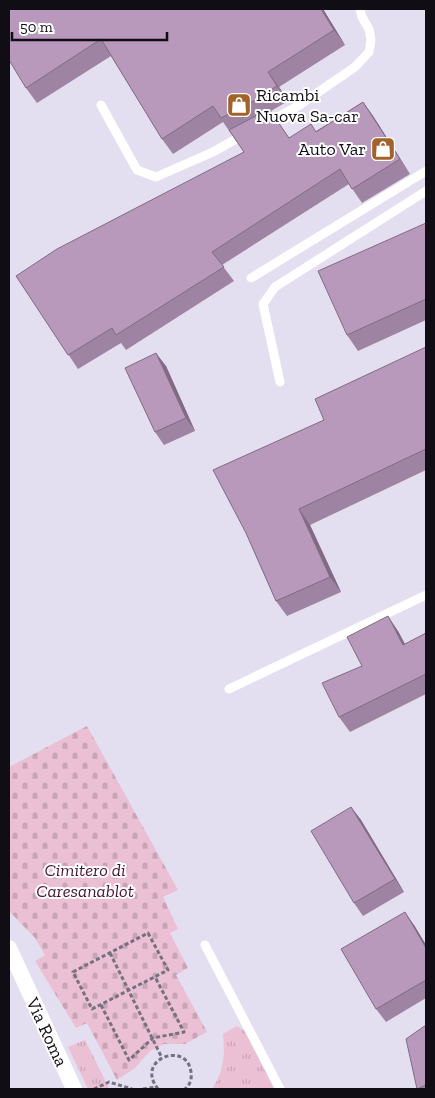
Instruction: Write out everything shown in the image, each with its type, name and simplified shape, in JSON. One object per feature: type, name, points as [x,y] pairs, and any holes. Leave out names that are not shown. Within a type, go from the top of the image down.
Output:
[{"type":"street","name":"Via Roma","points":[[9,948],[74,1089]]},
{"type":"lane","points":[[101,105],[137,170],[156,177],[213,152],[298,106],[355,67],[369,52],[371,40],[360,9]]},
{"type":"lane","points":[[251,278],[426,171]]},
{"type":"lane","points":[[280,382],[263,304],[275,287],[426,191]]},
{"type":"lane","points":[[229,689],[426,594]]},
{"type":"lane","points":[[205,945],[280,1089]]},
{"type":"path","points":[[148,933],[168,970],[155,977],[92,1009],[73,972],[148,933]]},
{"type":"path","points":[[110,953],[162,1058]]},
{"type":"path","points":[[100,1005],[129,1060],[153,1038],[184,1032],[155,977]]},
{"type":"path","points":[[144,1089],[157,1088],[152,1079],[154,1066],[162,1058],[174,1055],[186,1061],[192,1074],[191,1081],[185,1089]]},
{"type":"path","points":[[94,1089],[109,1082],[132,1089]]},
{"type":"green space","name":"Cimitero di Caresanablot","points":[[87,726],[178,890],[163,897],[178,929],[170,933],[188,968],[176,975],[207,1032],[185,1044],[164,1044],[150,1051],[135,1068],[117,1080],[87,1023],[76,1028],[35,961],[45,955],[35,938],[9,911],[9,767]]},
{"type":"green space","points":[[237,1026],[245,1031],[274,1089],[212,1089],[223,1063],[223,1034]]},
{"type":"green space","points":[[85,1040],[109,1089],[88,1089],[68,1047]]},
{"type":"building","points":[[9,9],[321,9],[334,30],[268,72],[277,86],[261,97],[221,118],[213,106],[162,139],[101,39],[26,88],[9,60]]},
{"type":"building","points":[[363,102],[400,159],[352,189],[340,169],[212,252],[224,267],[116,335],[112,328],[68,355],[16,276],[57,249],[244,152],[229,130],[269,109],[289,138],[311,124],[316,132]]},
{"type":"building","points":[[426,223],[426,299],[347,335],[318,271]]},
{"type":"building","points":[[426,347],[426,449],[299,509],[330,577],[276,601],[246,533],[213,470],[324,420],[315,399]]},
{"type":"building","points":[[156,353],[186,418],[155,432],[125,368]]},
{"type":"building","points":[[388,616],[403,645],[426,633],[426,674],[339,717],[322,683],[362,666],[347,637]]},
{"type":"building","points":[[351,807],[395,879],[354,903],[311,831]]},
{"type":"building","points":[[405,912],[426,948],[426,980],[376,1009],[341,949]]},
{"type":"building","points":[[426,1025],[426,1085],[417,1089],[406,1039]]},
{"type":"place","name":"Ricambi Nuova Sa-car","points":[[239,105]]},
{"type":"place","name":"Auto Var","points":[[383,149]]}]
